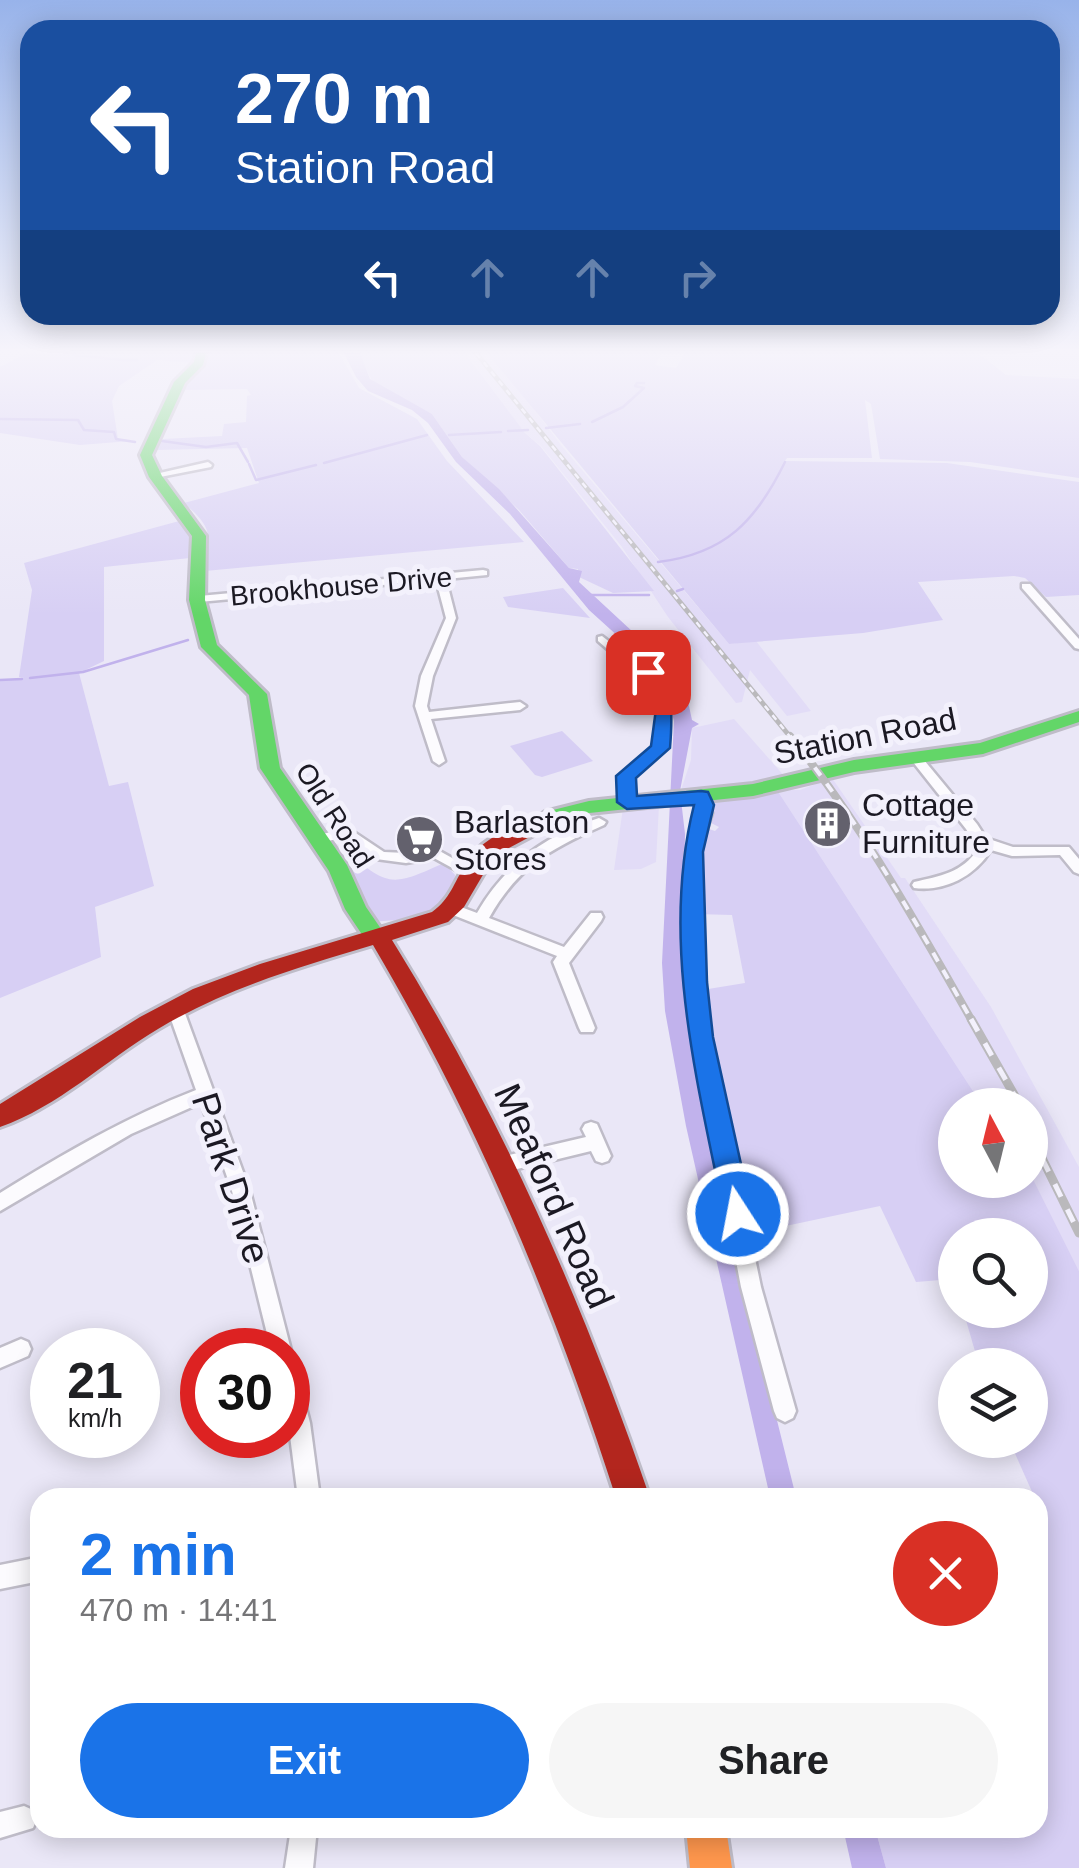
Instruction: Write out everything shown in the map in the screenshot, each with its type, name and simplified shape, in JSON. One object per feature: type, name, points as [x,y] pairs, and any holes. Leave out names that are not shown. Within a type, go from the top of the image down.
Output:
[{"type":"street","points":[[152,440],[147,449],[155,476],[208,466]]},
{"type":"street","name":"Old Road","points":[[155,476],[199,536],[195,572],[203,635],[215,655],[258,692],[270,768],[319,839],[363,921],[379,938]]},
{"type":"street","name":"Brookhouse Drive","points":[[199,598],[483,574]]},
{"type":"street","points":[[439,761],[424,716],[424,686],[451,618],[440,577]]},
{"type":"street","points":[[1026,586],[1079,646]]},
{"type":"street","points":[[0,1116],[46,1094],[133,1031],[175,1008],[453,909],[462,900],[472,873],[494,846],[533,824],[576,809],[627,802],[626,776],[660,748],[665,709],[648,672],[602,640]]},
{"type":"street","points":[[424,716],[520,706]]},
{"type":"street","name":"Station Road","points":[[627,802],[779,786],[854,766],[983,748],[1079,716]]},
{"type":"street","points":[[915,758],[983,842],[985,850],[970,869],[954,878],[919,885]]},
{"type":"street","points":[[693,797],[705,813],[693,852],[692,892],[700,1037],[751,1288],[785,1411]]},
{"type":"street","points":[[480,920],[508,872],[549,844],[600,822]]},
{"type":"street","points":[[319,839],[348,832],[382,856],[406,858],[436,853],[472,873]]},
{"type":"street","points":[[983,842],[1012,852],[1064,850],[1079,869]]},
{"type":"street","points":[[453,909],[566,954]]},
{"type":"street","points":[[587,1028],[561,972],[566,954],[596,917]]},
{"type":"street","name":"Meaford Road","points":[[379,938],[451,1052],[505,1164],[575,1330],[630,1488]]},
{"type":"street","name":"Park Drive","points":[[175,1008],[241,1190],[276,1328]]},
{"type":"street","points":[[0,1203],[88,1148],[166,1108],[205,1094]]},
{"type":"street","points":[[505,1164],[596,1143]]},
{"type":"street","points":[[0,1358],[21,1349]]},
{"type":"street","points":[[303,1458],[307,1488]]},
{"type":"street","points":[[0,1577],[30,1571]]},
{"type":"street","points":[[299,1868],[303,1838]]},
{"type":"street","points":[[707,1838],[711,1868]]},
{"type":"shaded area","points":[[48,440],[131,441],[80,445]]},
{"type":"shaded area","points":[[162,440],[432,440],[524,542],[205,571],[208,533],[201,519],[184,503],[259,483],[247,448],[155,450]]},
{"type":"shaded area","points":[[440,440],[450,440],[569,568],[582,571],[579,582],[674,670],[685,688],[692,720],[699,724],[692,728],[680,791],[685,834],[683,937],[688,1016],[737,1259],[794,1488],[768,1488],[686,1126],[665,1011],[662,963],[674,721],[663,677],[589,610],[510,514],[456,462]]},
{"type":"shaded area","points":[[450,440],[533,440],[654,591],[613,593],[579,577],[578,569],[569,568],[519,510],[462,457]]},
{"type":"shaded area","points":[[534,440],[557,440],[729,644],[756,641],[811,711],[787,716],[750,670],[742,702],[736,703],[668,617],[622,547]]},
{"type":"shaded area","points":[[559,440],[870,440],[872,458],[785,461],[947,463],[1079,482],[1079,595],[1046,597],[1025,578],[1014,576],[918,582],[943,620],[863,633],[729,644]]},
{"type":"shaded area","points":[[877,440],[1079,440],[1079,478],[970,462],[880,459]]},
{"type":"shaded area","points":[[183,520],[192,535],[190,558],[104,567],[104,661],[79,673],[109,786],[128,782],[154,886],[95,907],[101,957],[0,998],[0,680],[24,678],[19,677],[32,590],[24,563]]},
{"type":"shaded area","points":[[563,588],[590,618],[508,607],[503,597]]},
{"type":"shaded area","points":[[734,719],[786,778],[680,793],[691,760],[692,728]]},
{"type":"shaded area","points":[[562,731],[593,761],[542,777],[535,775],[510,746]]},
{"type":"shaded area","points":[[832,778],[991,1007],[1036,1088],[971,1088],[777,790],[800,790]]},
{"type":"shaded area","points":[[777,790],[971,1088],[938,1088],[938,1198],[1042,1198],[1079,1271],[1079,1868],[886,1868],[878,1838],[1048,1838],[1048,1488],[1030,1488],[1017,1458],[1048,1458],[1048,1348],[974,1348],[968,1328],[1048,1328],[1048,1218],[938,1218],[938,1280],[916,1282],[880,1206],[748,1234],[702,990],[745,983],[732,915],[695,914],[697,850],[706,828],[715,831],[719,827],[707,821],[711,802]]},
{"type":"shaded area","points":[[659,805],[656,862],[641,869],[614,870],[623,808]]},
{"type":"shaded area","points":[[343,849],[370,870],[390,879],[411,877],[444,863],[455,875],[452,891],[437,910],[426,915],[374,922],[333,852]]},
{"type":"shaded area","points":[[1048,1111],[1079,1167],[1079,1271],[1042,1198],[1048,1198]]},
{"type":"shaded area","points":[[845,1838],[878,1838],[886,1868],[852,1868]]},
{"type":"waterway","points":[[123,440],[135,442]]},
{"type":"waterway","points":[[324,463],[408,440]]},
{"type":"waterway","points":[[162,441],[206,447],[237,443],[248,462]]},
{"type":"waterway","points":[[658,562],[702,551],[736,531],[762,501],[785,462]]},
{"type":"waterway","points":[[249,464],[256,480],[316,465]]},
{"type":"waterway","points":[[677,591],[683,589]]},
{"type":"waterway","points":[[589,595],[649,595]]},
{"type":"waterway","points":[[30,678],[83,672],[188,640]]},
{"type":"waterway","points":[[0,680],[22,679]]},
{"type":"railway","points":[[547,440],[792,739]]},
{"type":"railway","points":[[790,736],[864,839],[972,1021]]},
{"type":"railway","points":[[971,1019],[1010,1088]]},
{"type":"railway","points":[[1048,1170],[1079,1233]]},
{"type":"traffic: fast","points":[[153,440],[146,455],[156,477],[199,536],[197,600],[209,647],[258,694],[270,768],[339,870],[356,909],[377,939]]},
{"type":"traffic: fast","points":[[532,827],[552,816],[589,807],[753,790],[854,766],[983,748],[1079,716]]},
{"type":"traffic: slow","points":[[707,1838],[711,1868]]},
{"type":"traffic: jam","points":[[0,1116],[44,1092],[148,1023],[202,996],[268,970],[440,917],[457,902],[474,867],[487,851],[532,827]]},
{"type":"traffic: jam","points":[[380,938],[458,1072],[524,1210],[555,1280],[630,1488]]},
{"type":"place","name":"Cottage Furniture","points":[[827,823]]},
{"type":"place","name":"Barlaston Stores","points":[[419,840]]},
{"type":"route","points":[[648,672],[662,697],[664,724],[660,748],[626,776],[627,802],[701,797],[704,805],[693,852],[695,982],[700,1037],[738,1214]]}]
